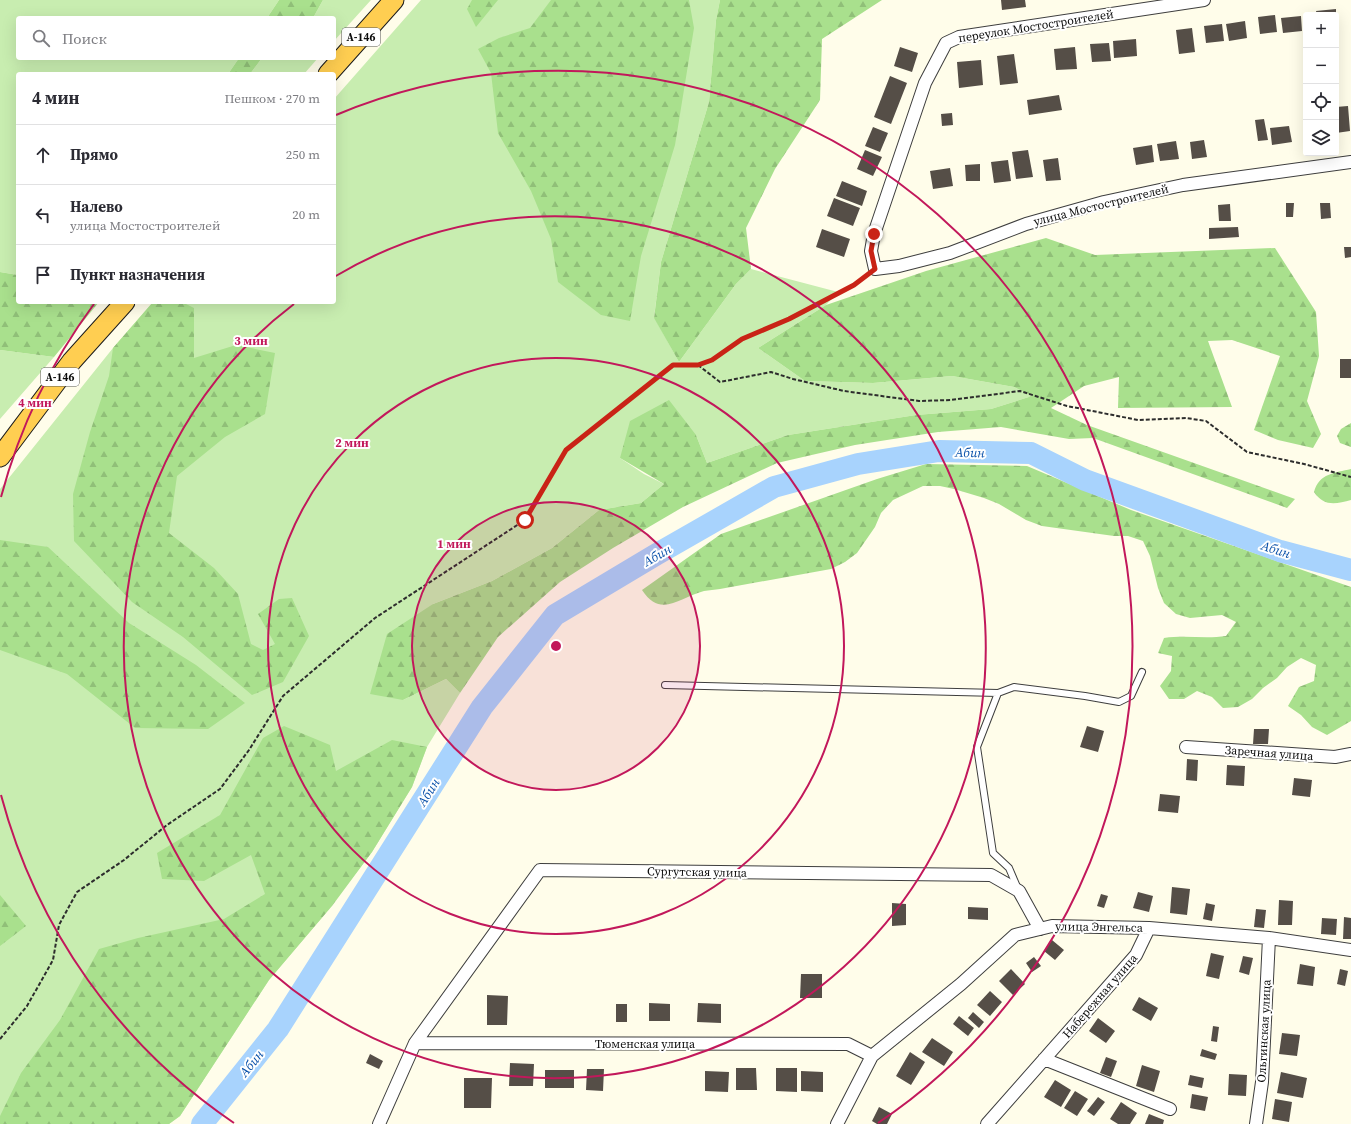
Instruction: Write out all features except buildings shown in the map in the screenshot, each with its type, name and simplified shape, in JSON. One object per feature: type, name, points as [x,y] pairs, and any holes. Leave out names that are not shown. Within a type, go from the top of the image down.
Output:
[{"type":"highway","name":"А-146","points":[[330,72],[394,0]]},
{"type":"highway","name":"А-146","points":[[0,457],[72,361],[123,304]]},
{"type":"street","name":"переулок Мостостроителей","points":[[875,269],[871,251],[874,234],[925,83],[946,43],[960,36],[1204,0]]},
{"type":"street","name":"улица Мостостроителей","points":[[875,269],[900,266],[950,253],[1026,224],[1104,202],[1183,185],[1351,162]]},
{"type":"street","name":"Заречная улица","points":[[1186,747],[1335,757],[1351,754]]},
{"type":"street","name":"Сургутская улица","points":[[415,1043],[540,870],[991,874],[1019,891],[1040,929]]},
{"type":"street","name":"улица Энгельса","points":[[837,1124],[872,1056],[961,984],[1015,934],[1052,926],[1149,928],[1269,938],[1351,950]]},
{"type":"street","name":"Набережная улица","points":[[988,1124],[1136,955],[1149,928]]},
{"type":"street","name":"Ольгинская улица","points":[[1256,1124],[1262,1082],[1269,938]]},
{"type":"street","name":"Тюменская улица","points":[[415,1043],[848,1044],[872,1056]]},
{"type":"street","points":[[379,1124],[415,1043]]},
{"type":"street","points":[[1044,1059],[1170,1109]]},
{"type":"lane","points":[[665,685],[998,693],[1014,687],[1119,702],[1131,696],[1142,672]]},
{"type":"lane","points":[[998,693],[977,747],[993,853],[1009,868],[1019,891]]},
{"type":"path","points":[[0,1039],[27,1006],[54,960],[60,925],[77,892],[124,860],[167,824],[220,789],[249,750],[283,696],[375,618],[525,520],[566,450],[673,365],[698,365],[712,360],[742,339],[789,319],[854,285],[875,269]]},
{"type":"path","points":[[698,365],[720,382],[772,372],[793,379],[844,391],[919,401],[951,400],[1020,391],[1066,406],[1138,420],[1186,418],[1206,421],[1247,452],[1304,464],[1351,477]]},
{"type":"green space","points":[[0,0],[279,0],[268,16],[16,16],[16,60],[238,60],[229,72],[16,72],[16,275],[0,272]]},
{"type":"green space","points":[[279,0],[323,0],[314,16],[268,16]]},
{"type":"green space","points":[[323,0],[371,0],[336,39],[336,16],[314,16]]},
{"type":"green space","points":[[421,0],[720,0],[716,20],[709,102],[661,262],[654,317],[679,362],[736,284],[751,269],[838,292],[826,305],[758,348],[805,381],[873,383],[952,376],[1014,387],[1032,396],[991,409],[916,415],[788,435],[707,463],[696,435],[620,458],[644,474],[664,484],[641,503],[599,510],[552,548],[492,581],[433,604],[403,700],[446,679],[460,693],[427,747],[412,787],[372,852],[324,915],[269,980],[180,1116],[169,1124],[0,1124],[0,489],[113,348],[151,304],[336,304],[336,97]]},
{"type":"green space","points":[[472,0],[498,0],[476,27],[467,9]]},
{"type":"green space","points":[[551,0],[689,0],[694,28],[675,145],[641,256],[630,321],[601,315],[558,282],[551,239],[531,191],[498,133],[491,73],[478,49],[499,38],[530,28]]},
{"type":"green space","points":[[720,0],[882,0],[822,39],[820,100],[775,169],[746,228],[751,269],[736,284],[679,362],[654,318],[661,262],[709,102],[716,20]]},
{"type":"green space","points":[[238,60],[260,60],[252,72],[229,72]]},
{"type":"green space","points":[[260,60],[316,60],[306,72],[252,72]]},
{"type":"green space","points":[[1046,238],[1095,255],[1275,248],[1316,312],[1319,356],[1307,401],[1321,434],[1313,448],[1278,440],[1254,430],[1280,356],[1232,340],[1208,341],[1232,407],[1118,408],[1119,377],[1084,386],[1051,408],[1087,425],[1295,499],[1287,508],[1093,438],[1069,439],[1001,427],[938,432],[855,445],[777,463],[683,507],[613,548],[560,582],[498,637],[460,693],[446,679],[403,700],[370,694],[387,634],[433,604],[492,581],[552,548],[599,510],[641,503],[664,484],[620,458],[630,421],[669,400],[696,435],[707,463],[788,435],[916,415],[991,409],[1032,396],[1014,387],[952,376],[873,383],[805,381],[758,348],[826,305],[926,271]]},
{"type":"green space","points":[[0,272],[16,275],[16,304],[97,304],[54,357],[0,350]]},
{"type":"green space","points":[[151,304],[186,304],[194,308],[194,358],[236,345],[275,353],[265,414],[225,437],[177,476],[169,533],[214,568],[238,594],[251,644],[263,650],[275,644],[258,614],[279,599],[292,598],[309,636],[283,682],[252,695],[183,637],[132,602],[74,541],[73,494],[90,432],[109,376],[113,348]]},
{"type":"green space","points":[[0,350],[54,357],[0,419]]},
{"type":"green space","points":[[1351,423],[1351,447],[1340,443],[1337,436],[1341,429]]},
{"type":"green space","points":[[926,464],[1027,466],[1131,510],[1351,587],[1351,721],[1327,735],[1312,727],[1301,715],[1288,706],[1299,687],[1314,681],[1316,665],[1301,658],[1287,667],[1277,678],[1263,688],[1252,699],[1238,707],[1223,708],[1212,697],[1197,691],[1184,699],[1169,699],[1160,686],[1171,671],[1172,656],[1158,653],[1164,638],[1226,636],[1236,622],[1222,615],[1190,618],[1176,614],[1164,603],[1158,588],[1150,556],[1143,541],[1128,536],[1114,536],[1042,526],[1026,520],[999,504],[984,498],[940,486],[923,486],[893,500],[881,513],[875,527],[857,553],[845,562],[831,569],[704,591],[671,604],[664,605],[649,599],[642,590],[721,534],[877,479]]},
{"type":"green space","points":[[1351,469],[1351,500],[1340,503],[1326,502],[1318,497],[1314,492],[1316,486],[1324,477]]},
{"type":"green space","points":[[0,540],[48,547],[129,623],[196,665],[245,703],[208,729],[135,728],[67,674],[0,650]]},
{"type":"green space","points":[[284,726],[330,745],[336,771],[392,740],[427,747],[412,787],[372,852],[332,906],[269,980],[180,1116],[169,1124],[0,1124],[0,1116],[21,1073],[60,1020],[99,949],[138,938],[224,919],[265,894],[251,855],[204,881],[162,879],[157,853],[220,815],[263,738]]},
{"type":"green space","points":[[0,895],[26,926],[0,946]]},
{"type":"waterway","name":"Абин","points":[[202,1124],[278,1029],[482,707],[555,615],[774,487],[858,464],[939,451],[1031,453],[1085,480],[1280,551],[1351,570]]},
{"type":"route","points":[[525,520],[566,450],[673,365],[698,365],[712,360],[742,339],[789,319],[854,285],[875,269],[871,251],[874,234]]}]
